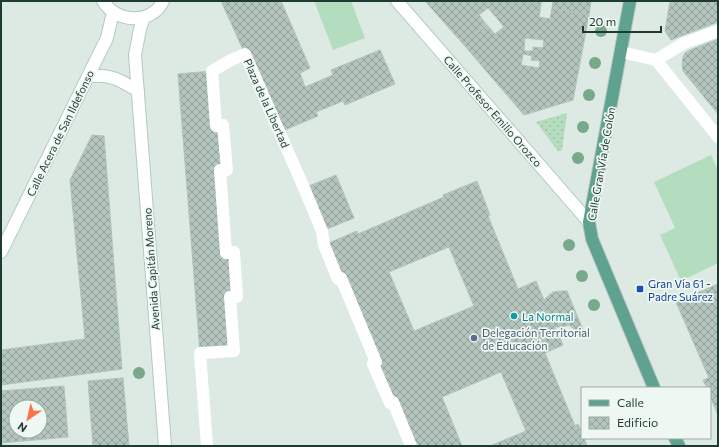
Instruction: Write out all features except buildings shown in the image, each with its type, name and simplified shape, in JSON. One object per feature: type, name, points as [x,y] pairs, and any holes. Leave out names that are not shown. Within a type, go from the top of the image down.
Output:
[{"type":"main road","name":"Calle Gran Vía de Colón","points":[[630,1],[589,222],[592,239],[654,387]]},
{"type":"street","points":[[103,1],[113,12],[125,18],[134,19],[144,17],[154,12],[163,1]]},
{"type":"street","name":"Calle Profesor Emilio Orozco","points":[[397,1],[589,222]]},
{"type":"street","name":"Calle Acera de San Ildefonso","points":[[1,252],[107,38],[113,12]]},
{"type":"street","name":"Avenida Capitán Moreno","points":[[144,17],[135,55],[165,446]]},
{"type":"street","points":[[656,60],[684,44],[718,31]]},
{"type":"street","points":[[621,52],[656,60],[718,137]]},
{"type":"street","name":"Plaza de la Libertad","points":[[207,446],[200,353],[234,351],[230,297],[237,297],[234,252],[226,253],[220,170],[226,170],[223,126],[216,126],[212,71],[245,54],[322,231],[324,245],[338,279],[341,278],[376,362],[373,364],[390,403],[393,402],[411,446]]},
{"type":"street","points":[[89,76],[101,74],[118,79],[138,91]]},
{"type":"green space","points":[[314,1],[351,1],[365,38],[333,50]]},
{"type":"green space","points":[[567,113],[562,150],[558,151],[536,122]]},
{"type":"green space","points":[[711,155],[718,170],[718,263],[681,281],[660,235],[675,228],[654,182]]},
{"type":"place","name":"Gran Vía 61 - Padre Suárez","points":[[640,289]]},
{"type":"place","name":"La Normal","points":[[514,316]]},
{"type":"place","name":"Delegación Territorial de Educación","points":[[474,338]]}]
